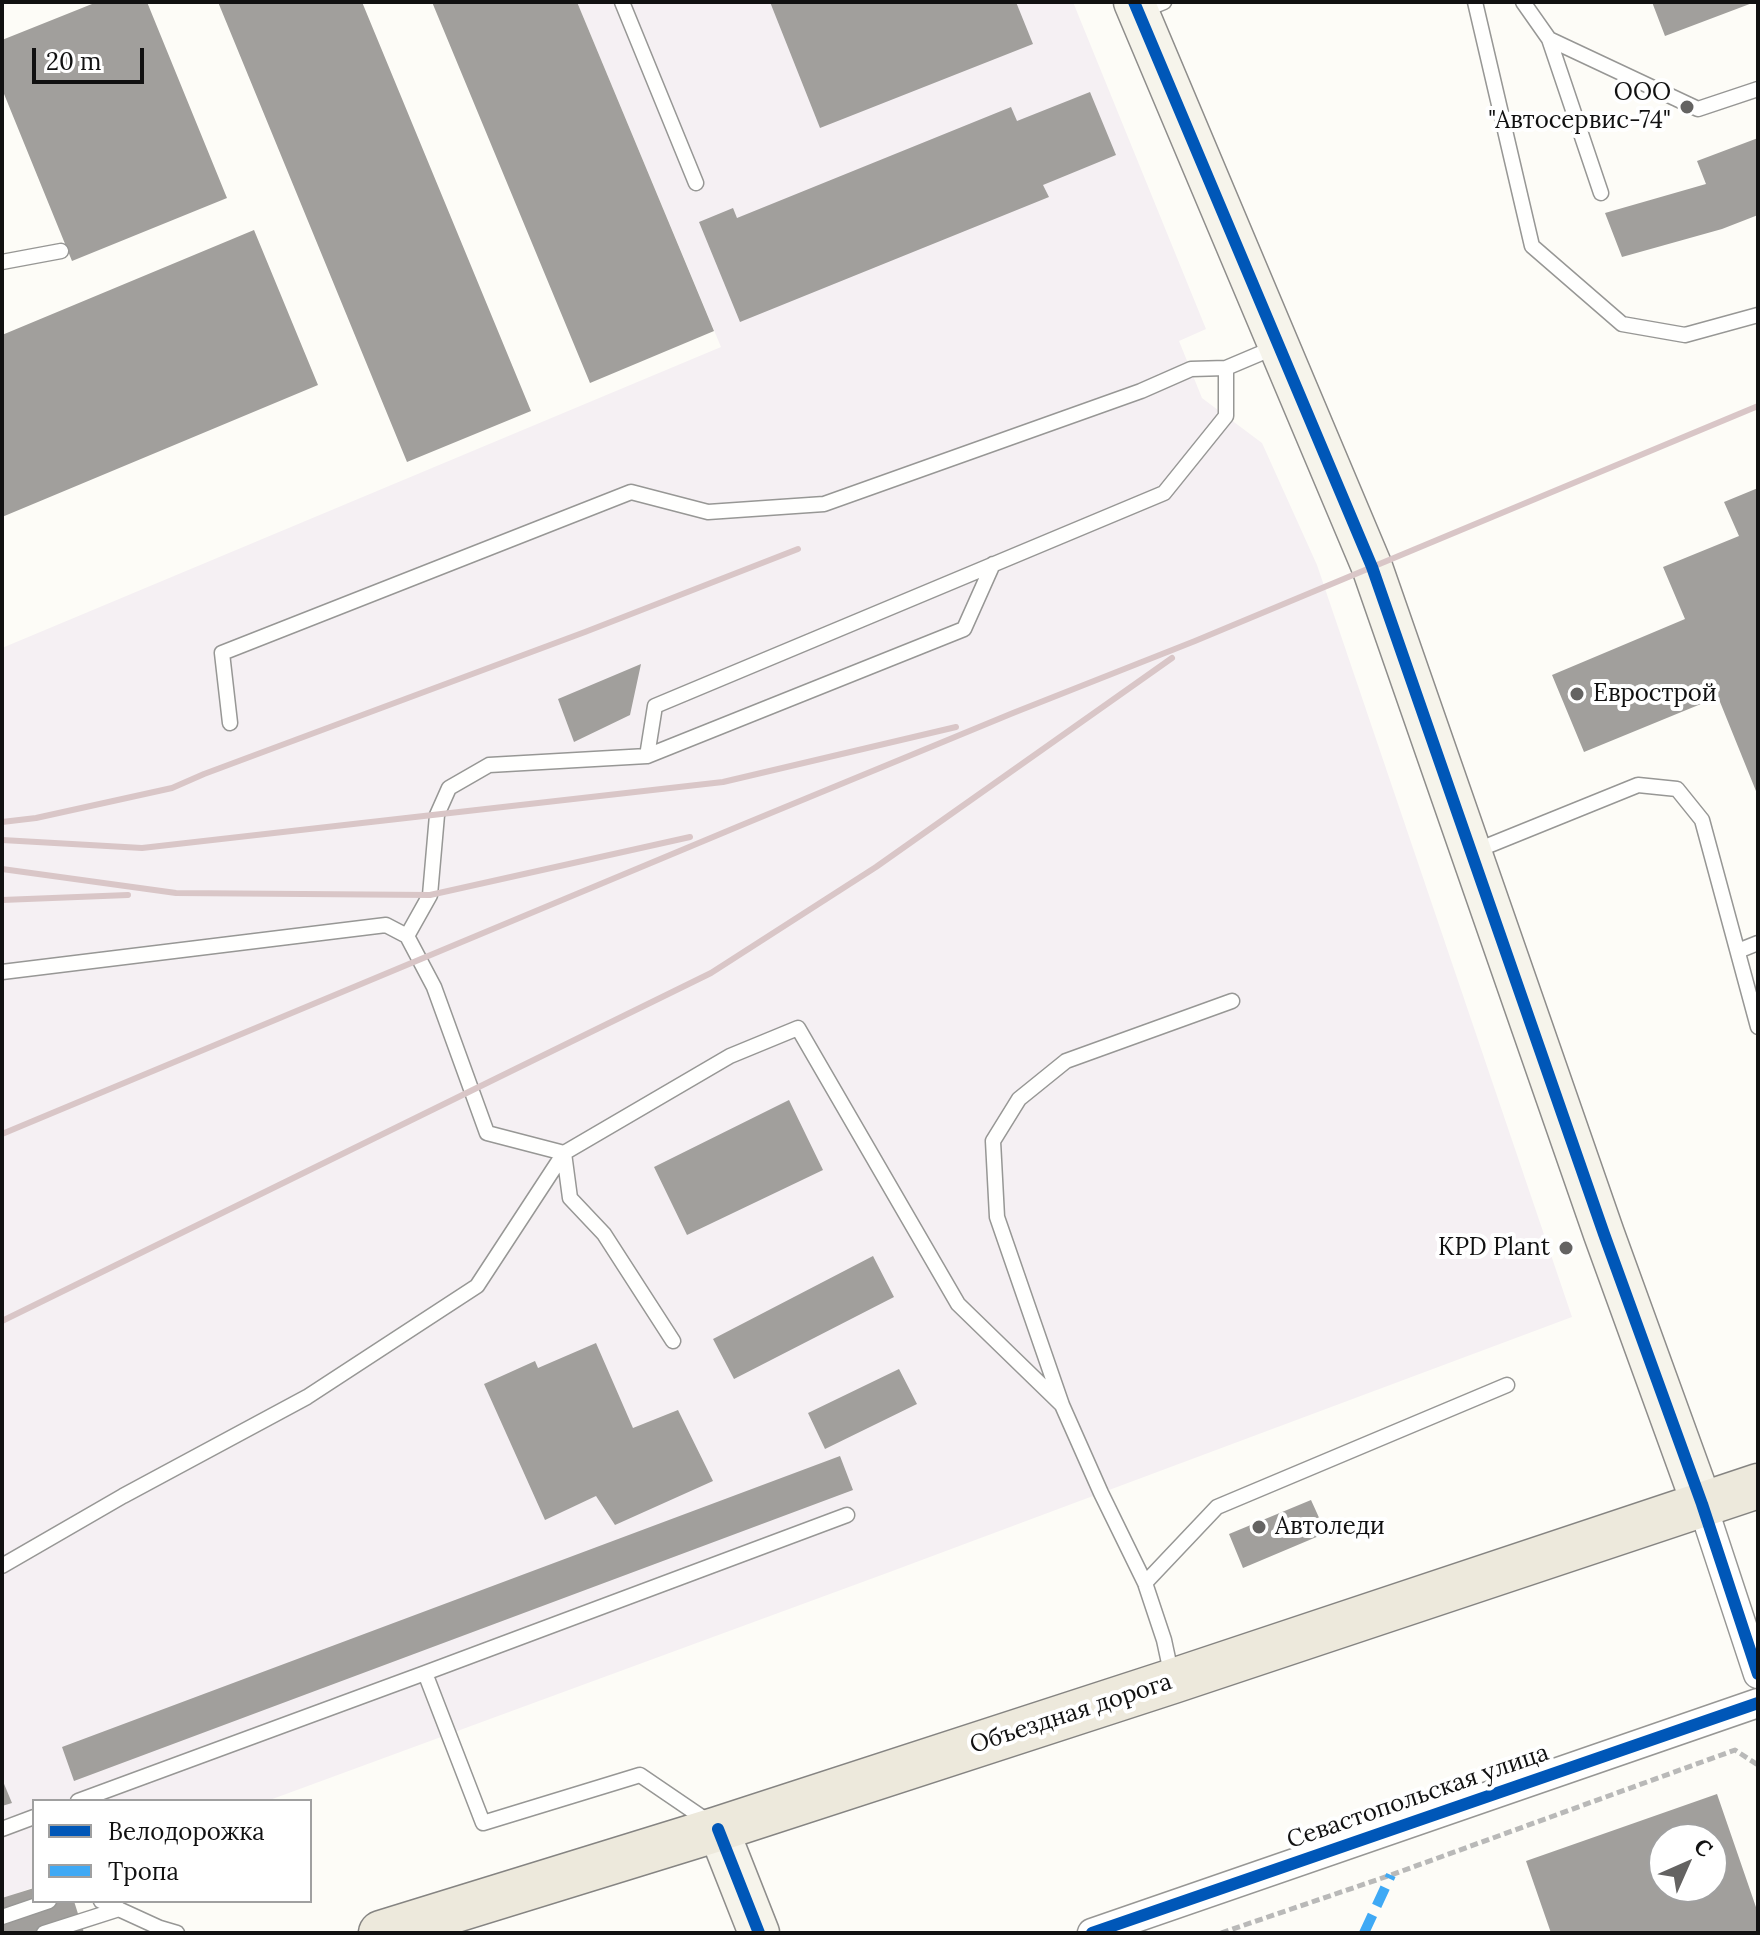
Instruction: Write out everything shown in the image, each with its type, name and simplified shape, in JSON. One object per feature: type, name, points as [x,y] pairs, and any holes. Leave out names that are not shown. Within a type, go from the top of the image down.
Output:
[{"type":"main road","name":"Объездная дорога","points":[[381,1933],[718,1829],[1758,1486]]},
{"type":"street","points":[[1145,6],[1278,345],[1372,567],[1599,1220],[1702,1504],[1758,1674]]},
{"type":"street","name":"Севастопольская улица","points":[[1092,1933],[1758,1703]]},
{"type":"street","points":[[718,1829],[759,1933]]},
{"type":"lane","points":[[622,2],[696,183]]},
{"type":"lane","points":[[1475,2],[1532,246],[1622,324],[1685,335],[1758,315]]},
{"type":"lane","points":[[1523,2],[1549,39],[1601,193]]},
{"type":"lane","points":[[1549,39],[1698,109],[1758,89]]},
{"type":"lane","points":[[2,262],[61,251]]},
{"type":"lane","points":[[230,723],[222,653],[631,492],[708,512],[824,504],[1141,391],[1191,369],[1226,368],[1278,345]]},
{"type":"lane","points":[[647,756],[655,706],[1164,493],[1226,416],[1226,368]]},
{"type":"lane","points":[[407,936],[430,895],[437,815],[449,788],[489,765],[647,756],[964,629],[993,564]]},
{"type":"lane","points":[[1471,853],[1638,785],[1677,789],[1702,820],[1758,1027]]},
{"type":"lane","points":[[2,972],[386,925],[407,936],[434,987],[487,1133],[564,1153]]},
{"type":"lane","points":[[1738,951],[1758,943]]},
{"type":"lane","points":[[1173,1681],[1164,1640],[1145,1583],[1062,1405],[997,1217],[993,1141],[1019,1099],[1066,1061],[1232,1001]]},
{"type":"lane","points":[[2,1566],[123,1496],[307,1397],[477,1286],[564,1153],[730,1056],[798,1028],[958,1304],[1062,1405]]},
{"type":"lane","points":[[564,1153],[570,1198],[604,1234],[673,1341]]},
{"type":"lane","points":[[1145,1583],[1217,1507],[1507,1385]]},
{"type":"lane","points":[[83,1799],[847,1515]]},
{"type":"lane","points":[[425,1673],[483,1823],[640,1775],[718,1829]]},
{"type":"lane","points":[[2,1829],[32,1818]]},
{"type":"lane","points":[[2,1917],[43,1903]]},
{"type":"lane","points":[[106,1903],[177,1933]]},
{"type":"lane","points":[[44,1933],[119,1909]]},
{"type":"lane","points":[[144,1933],[160,1928]]},
{"type":"path","points":[[1221,1933],[1735,1750],[1758,1765]]},
{"type":"shaded area","points":[[577,2],[1073,2],[1206,329],[1179,341],[1202,398],[1262,443],[1317,565],[1572,1317],[272,1799],[32,1799],[32,1888],[2,1899],[2,648],[721,347]]},
{"type":"building","points":[[97,2],[147,2],[227,198],[72,261],[2,89],[2,40]]},
{"type":"building","points":[[218,2],[362,2],[531,411],[407,462]]},
{"type":"building","points":[[432,2],[577,2],[714,331],[590,383]]},
{"type":"building","points":[[770,2],[1016,2],[1033,44],[820,128]]},
{"type":"building","points":[[1652,2],[1755,2],[1665,36]]},
{"type":"building","points":[[1090,92],[1116,155],[1043,185],[1049,197],[740,322],[699,222],[733,208],[737,218],[1011,107],[1017,121]]},
{"type":"building","points":[[1758,138],[1758,215],[1722,229],[1622,257],[1605,213],[1706,184],[1697,161]]},
{"type":"building","points":[[254,230],[318,385],[2,517],[2,335]]},
{"type":"building","points":[[1758,488],[1758,796],[1718,697],[1584,752],[1552,675],[1685,619],[1663,567],[1739,536],[1724,502]]},
{"type":"building","points":[[641,664],[630,715],[574,742],[558,699]]},
{"type":"building","points":[[789,1100],[823,1170],[687,1235],[654,1167]]},
{"type":"building","points":[[873,1256],[894,1297],[734,1379],[713,1339]]},
{"type":"building","points":[[596,1343],[633,1428],[678,1410],[713,1481],[615,1525],[596,1496],[545,1520],[484,1384],[535,1361],[538,1368]]},
{"type":"building","points":[[899,1369],[917,1404],[825,1449],[808,1413]]},
{"type":"building","points":[[840,1456],[853,1490],[74,1781],[62,1747]]},
{"type":"building","points":[[1311,1500],[1326,1533],[1243,1568],[1229,1534]]},
{"type":"building","points":[[2,1779],[12,1803],[2,1806]]},
{"type":"building","points":[[1717,1794],[1727,1823],[1648,1823],[1648,1903],[1728,1903],[1728,1826],[1758,1913],[1758,1933],[1551,1933],[1526,1861]]},
{"type":"building","points":[[32,1889],[32,1903],[75,1903],[84,1933],[2,1933],[2,1898]]},
{"type":"railway","points":[[2,1134],[1758,406]]},
{"type":"railway","points":[[2,822],[36,818],[172,788],[798,549]]},
{"type":"railway","points":[[2,1321],[711,973],[876,867],[1172,658]]},
{"type":"railway","points":[[2,840],[142,848],[723,782],[956,727]]},
{"type":"railway","points":[[2,869],[176,893],[430,895],[690,837]]},
{"type":"railway","points":[[2,900],[128,895]]},
{"type":"marked path","points":[[1364,1933],[1391,1875]]},
{"type":"cycle path","points":[[1134,2],[1372,567],[1604,1234],[1702,1504],[1758,1674]]},
{"type":"cycle path","points":[[1092,1933],[1758,1703]]},
{"type":"cycle path","points":[[718,1829],[759,1933]]},
{"type":"place","name":"ООО \"Автосервис-74\"","points":[[1687,107]]},
{"type":"place","name":"Еврострой","points":[[1577,694]]},
{"type":"place","name":"KPD Plant","points":[[1566,1248]]},
{"type":"place","name":"Автоледи","points":[[1259,1527]]}]
